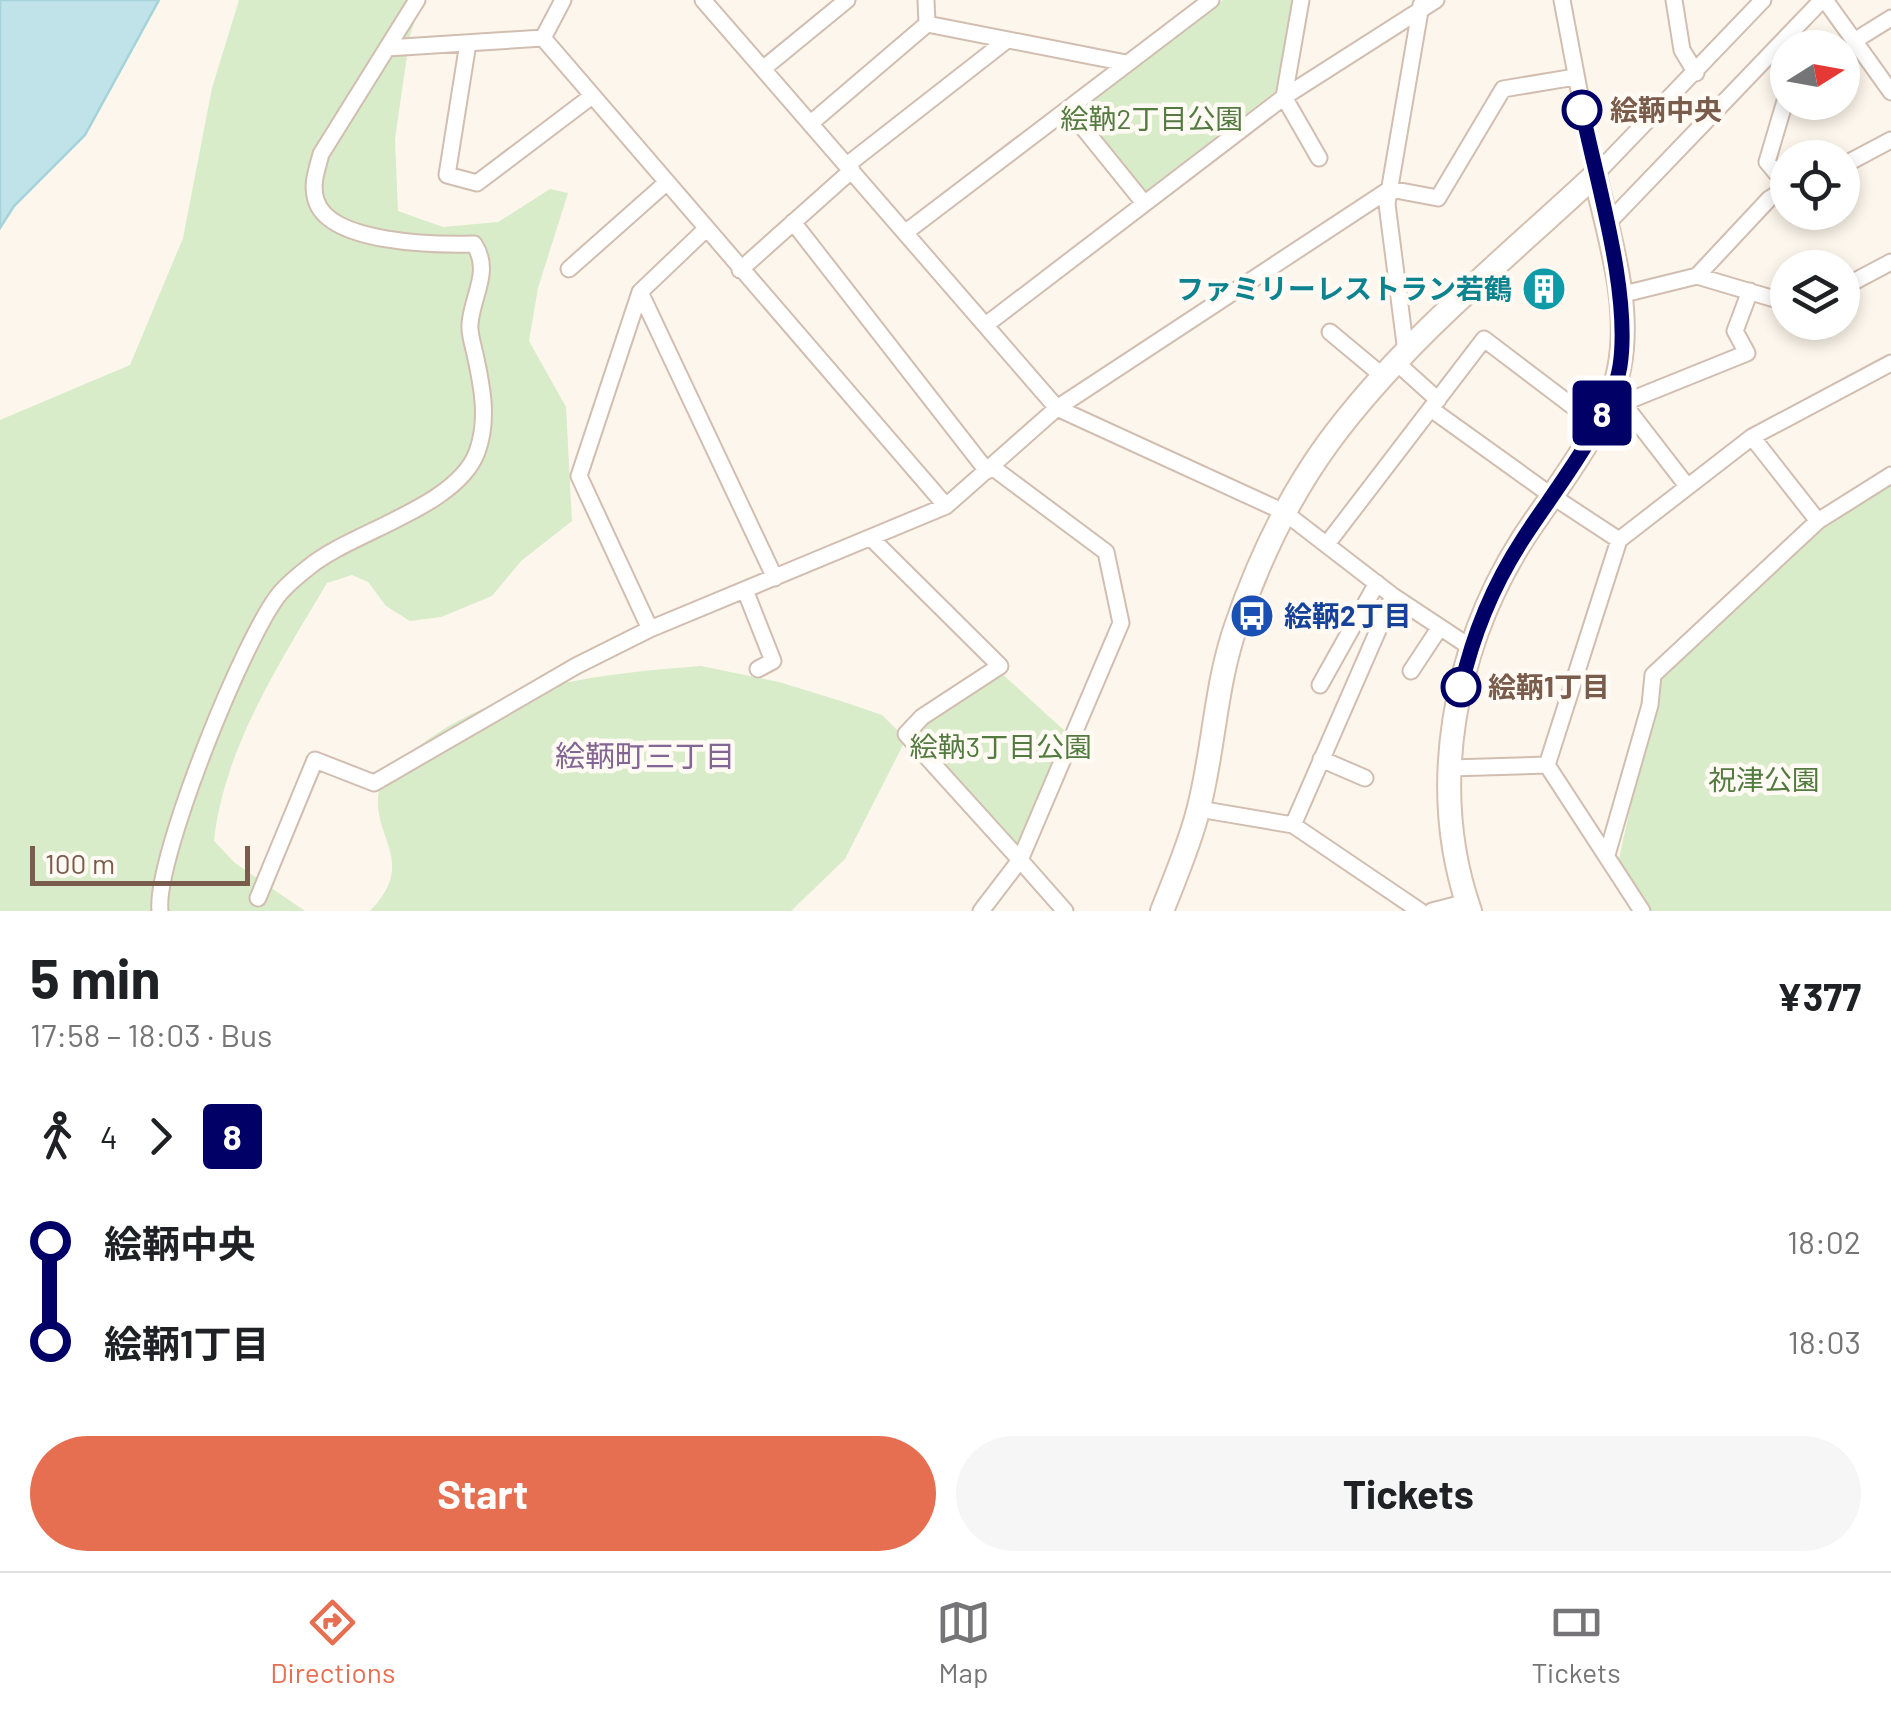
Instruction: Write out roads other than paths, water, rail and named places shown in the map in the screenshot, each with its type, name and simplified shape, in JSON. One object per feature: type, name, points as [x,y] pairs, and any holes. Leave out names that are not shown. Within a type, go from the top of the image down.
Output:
[{"type":"main road","points":[[1468,907],[1452,825],[1450,768],[1458,699],[1470,647],[1496,584],[1596,424],[1618,397],[1623,332],[1620,295],[1595,175]]},
{"type":"main road","points":[[1162,911],[1199,809],[1220,690],[1236,627],[1284,512],[1328,443],[1396,364],[1595,175]]},
{"type":"street","points":[[160,911],[169,856],[196,772],[227,694],[279,593],[314,563],[440,492],[462,474],[476,455],[484,410],[469,326],[482,280],[482,255],[474,244],[414,244],[341,226],[317,204],[314,181],[322,154],[418,0]]},
{"type":"street","points":[[543,38],[563,0]]},
{"type":"street","points":[[764,68],[847,0]]},
{"type":"street","points":[[926,0],[927,24]]},
{"type":"street","points":[[1300,0],[1284,98],[1319,158]]},
{"type":"street","points":[[987,324],[1284,98],[1421,6],[1436,0]]},
{"type":"street","points":[[1562,0],[1595,175]]},
{"type":"street","points":[[1674,0],[1682,50],[1696,72]]},
{"type":"street","points":[[1595,175],[1763,0]]},
{"type":"street","points":[[1606,225],[1824,0],[1841,30]]},
{"type":"street","points":[[708,2],[1057,408],[1284,512],[1394,596],[1470,647]]},
{"type":"street","points":[[906,232],[1204,3]]},
{"type":"street","points":[[1396,364],[1387,204],[1421,6]]},
{"type":"street","points":[[1860,35],[1891,18]]},
{"type":"street","points":[[810,123],[927,24]]},
{"type":"street","points":[[927,24],[1126,63]]},
{"type":"street","points":[[387,48],[543,38]]},
{"type":"street","points":[[543,38],[946,506]]},
{"type":"street","points":[[740,270],[850,167],[1007,40]]},
{"type":"street","points":[[468,44],[447,176],[477,182],[592,96]]},
{"type":"street","points":[[1860,56],[1891,92]]},
{"type":"street","points":[[258,898],[314,760],[374,783],[576,666],[650,629],[946,506],[1057,408],[1390,190],[1438,198],[1503,90],[1575,77]]},
{"type":"street","points":[[1068,109],[1144,203]]},
{"type":"street","points":[[1860,156],[1891,140]]},
{"type":"street","points":[[570,268],[666,183]]},
{"type":"street","points":[[1698,276],[1770,198]]},
{"type":"street","points":[[793,222],[990,469],[1106,552],[1121,623],[1020,860],[981,911]]},
{"type":"street","points":[[650,629],[579,476],[640,292],[706,229]]},
{"type":"street","points":[[1860,278],[1887,264],[1891,284]]},
{"type":"street","points":[[1620,295],[1698,276],[1770,298]]},
{"type":"street","points":[[640,292],[775,578]]},
{"type":"street","points":[[1687,486],[1618,397],[1747,353],[1735,331],[1750,292]]},
{"type":"street","points":[[1330,332],[1396,364],[1434,404],[1552,496],[1619,540]]},
{"type":"street","points":[[1327,544],[1484,339],[1596,424]]},
{"type":"street","points":[[1547,765],[1619,540],[1752,437],[1891,364]]},
{"type":"street","points":[[1752,437],[1818,521]]},
{"type":"street","points":[[1607,855],[1650,704],[1653,675],[1818,521],[1891,475]]},
{"type":"street","points":[[871,538],[1000,666],[922,717],[906,734],[1065,911]]},
{"type":"street","points":[[1320,685],[1377,583]]},
{"type":"street","points":[[745,590],[773,661],[758,669]]},
{"type":"street","points":[[1293,824],[1394,596]]},
{"type":"street","points":[[1411,671],[1440,627]]},
{"type":"street","points":[[1330,668],[1353,688]]},
{"type":"street","points":[[1321,759],[1366,778]]},
{"type":"street","points":[[1547,765],[1642,911]]},
{"type":"street","points":[[1450,768],[1547,765]]},
{"type":"street","points":[[1199,809],[1293,824],[1420,911]]},
{"type":"street","points":[[1432,911],[1468,907]]},
{"type":"water","points":[[0,0],[159,0],[85,135],[14,206],[0,228]]},
{"type":"place","name":"絵鞆中央","points":[[1582,110]]},
{"type":"place","name":"ファミリーレストラン若鶴","points":[[1544,289]]},
{"type":"place","name":"絵鞆2丁目","points":[[1252,616]]},
{"type":"place","name":"絵鞆1丁目","points":[[1461,687]]},
{"type":"district","name":"絵鞆町三丁目","points":[[645,757]]},
{"type":"park label","name":"絵靹2丁目公園","points":[[1152,119]]},
{"type":"park label","name":"絵靹3丁目公園","points":[[1001,747]]},
{"type":"park label","name":"祝津公園","points":[[1764,780]]}]
